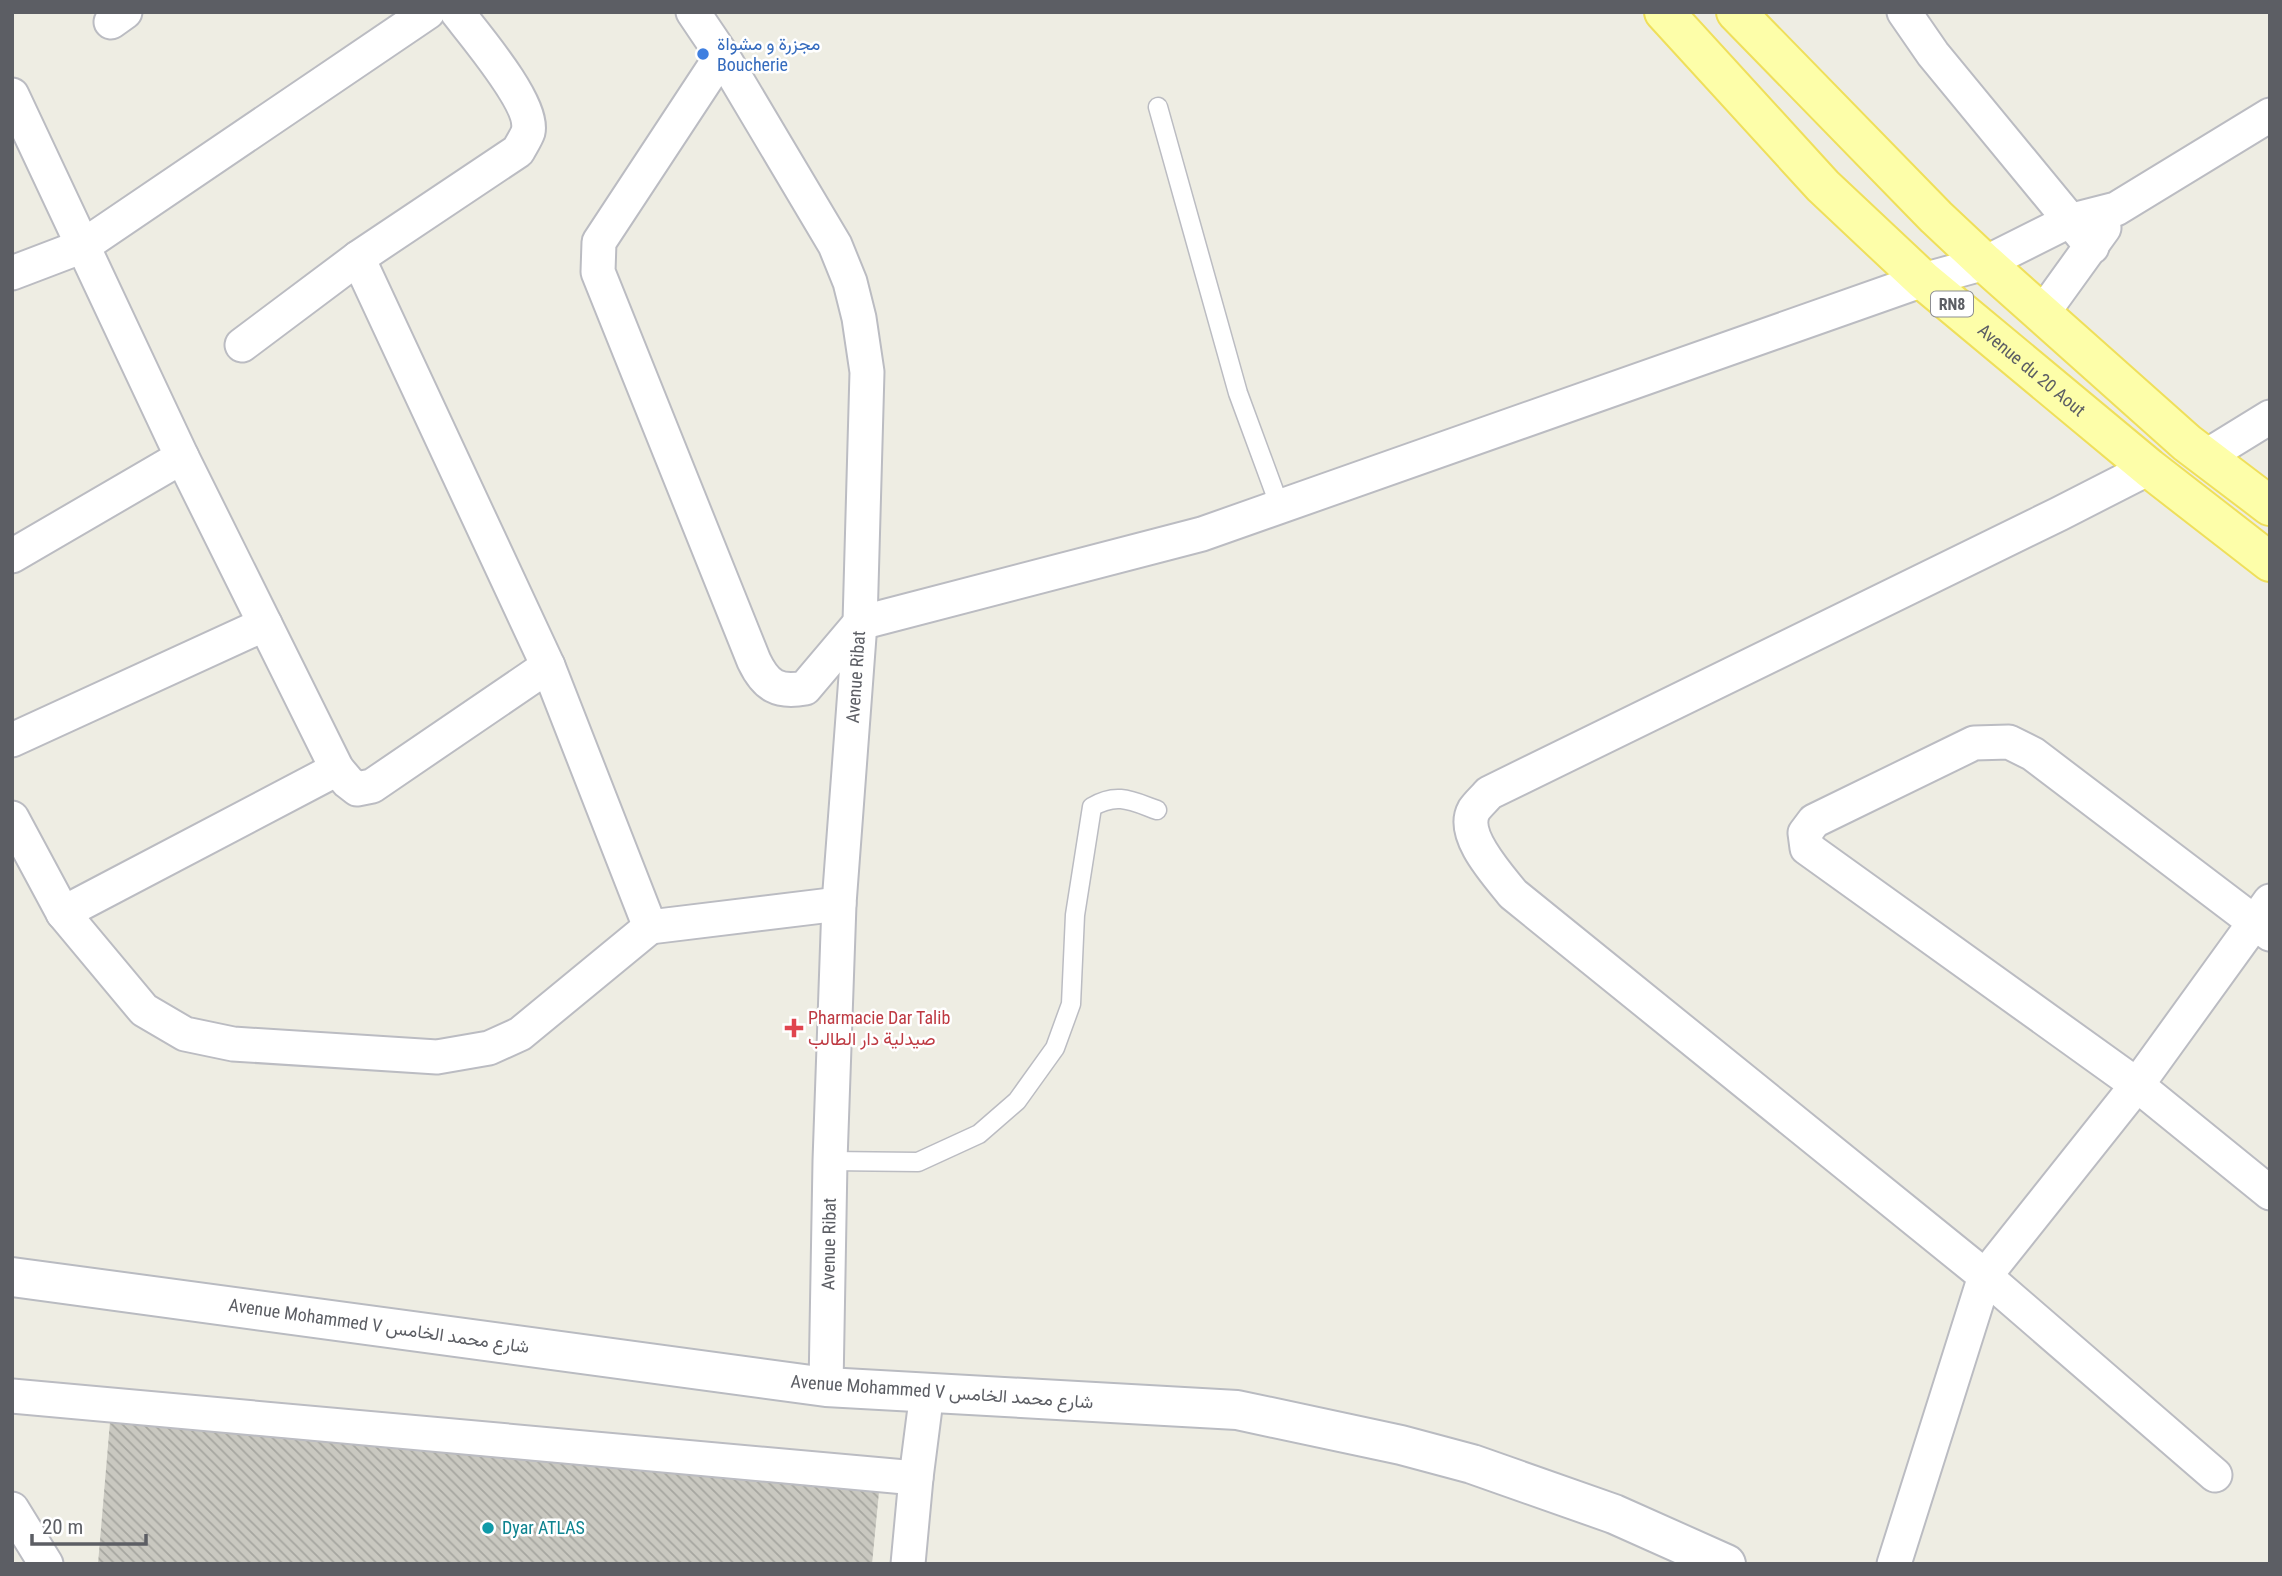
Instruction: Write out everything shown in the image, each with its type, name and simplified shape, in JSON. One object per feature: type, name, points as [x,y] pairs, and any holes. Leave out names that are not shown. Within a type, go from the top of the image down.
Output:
[{"type":"main road","name":"Avenue du 20 Aout","points":[[1664,12],[1823,186],[1923,280],[2149,468],[2270,562]]},
{"type":"main road","points":[[1736,12],[1985,263],[2205,457],[2270,506]]},
{"type":"street","points":[[12,273],[83,246],[428,12]]},
{"type":"street","points":[[242,345],[358,258],[517,151],[528,131],[527,113],[506,77],[457,12]]},
{"type":"street","name":"Avenue Ribat","points":[[693,12],[722,55],[835,245],[853,294],[867,372],[860,623],[839,904],[826,1387]]},
{"type":"street","points":[[1904,12],[1933,54],[2092,247]]},
{"type":"street","points":[[722,55],[599,242],[598,272],[761,675],[775,688],[789,691],[805,688],[860,623],[1202,534],[1923,280],[1985,263],[2069,221],[2116,209],[2270,115]]},
{"type":"street","points":[[12,95],[183,457],[337,769],[348,782],[357,789],[372,786],[548,666]]},
{"type":"street","points":[[2042,314],[2092,247],[2116,209]]},
{"type":"street","points":[[358,258],[548,666],[650,927]]},
{"type":"street","points":[[2205,457],[2270,417]]},
{"type":"street","points":[[12,556],[183,457]]},
{"type":"street","points":[[2149,468],[1489,793],[1473,812],[1471,830],[1484,857],[1513,894],[1985,1276],[2215,1475]]},
{"type":"street","points":[[12,740],[265,624]]},
{"type":"street","points":[[1894,1564],[1985,1276],[2137,1085],[2265,920],[2033,754],[2009,742],[1974,743],[1814,821],[1805,833],[1807,848],[2137,1085],[2270,1193]]},
{"type":"street","points":[[63,913],[337,769]]},
{"type":"street","points":[[14,827],[63,913],[144,1010],[185,1034],[233,1044],[437,1057],[489,1048],[520,1034],[650,927],[839,904]]},
{"type":"street","name":"Avenue Mohammed V شارع محمد الخامس","points":[[12,1277],[826,1387],[1237,1410],[1401,1445],[1485,1468],[1614,1514],[1726,1564]]},
{"type":"street","points":[[908,1564],[927,1392]]},
{"type":"street","points":[[12,1396],[916,1478]]},
{"type":"street","points":[[12,1509],[46,1564]]},
{"type":"lane","points":[[1158,107],[1238,393],[1280,507]]},
{"type":"lane","points":[[830,1161],[918,1162],[979,1134],[1017,1101],[1055,1048],[1071,1004],[1075,915],[1092,807],[1104,800],[1124,798],[1157,810]]},
{"type":"building","name":"Dyar ATLAS","points":[[110,1422],[879,1492],[872,1564],[98,1564]]},
{"type":"place","name":"مجزرة و مشواة Boucherie","points":[[703,54]]},
{"type":"place","name":"Pharmacie Dar Talib صيدلية دار الطالب","points":[[794,1028]]},
{"type":"place","name":"Dyar ATLAS","points":[[488,1528]]}]
